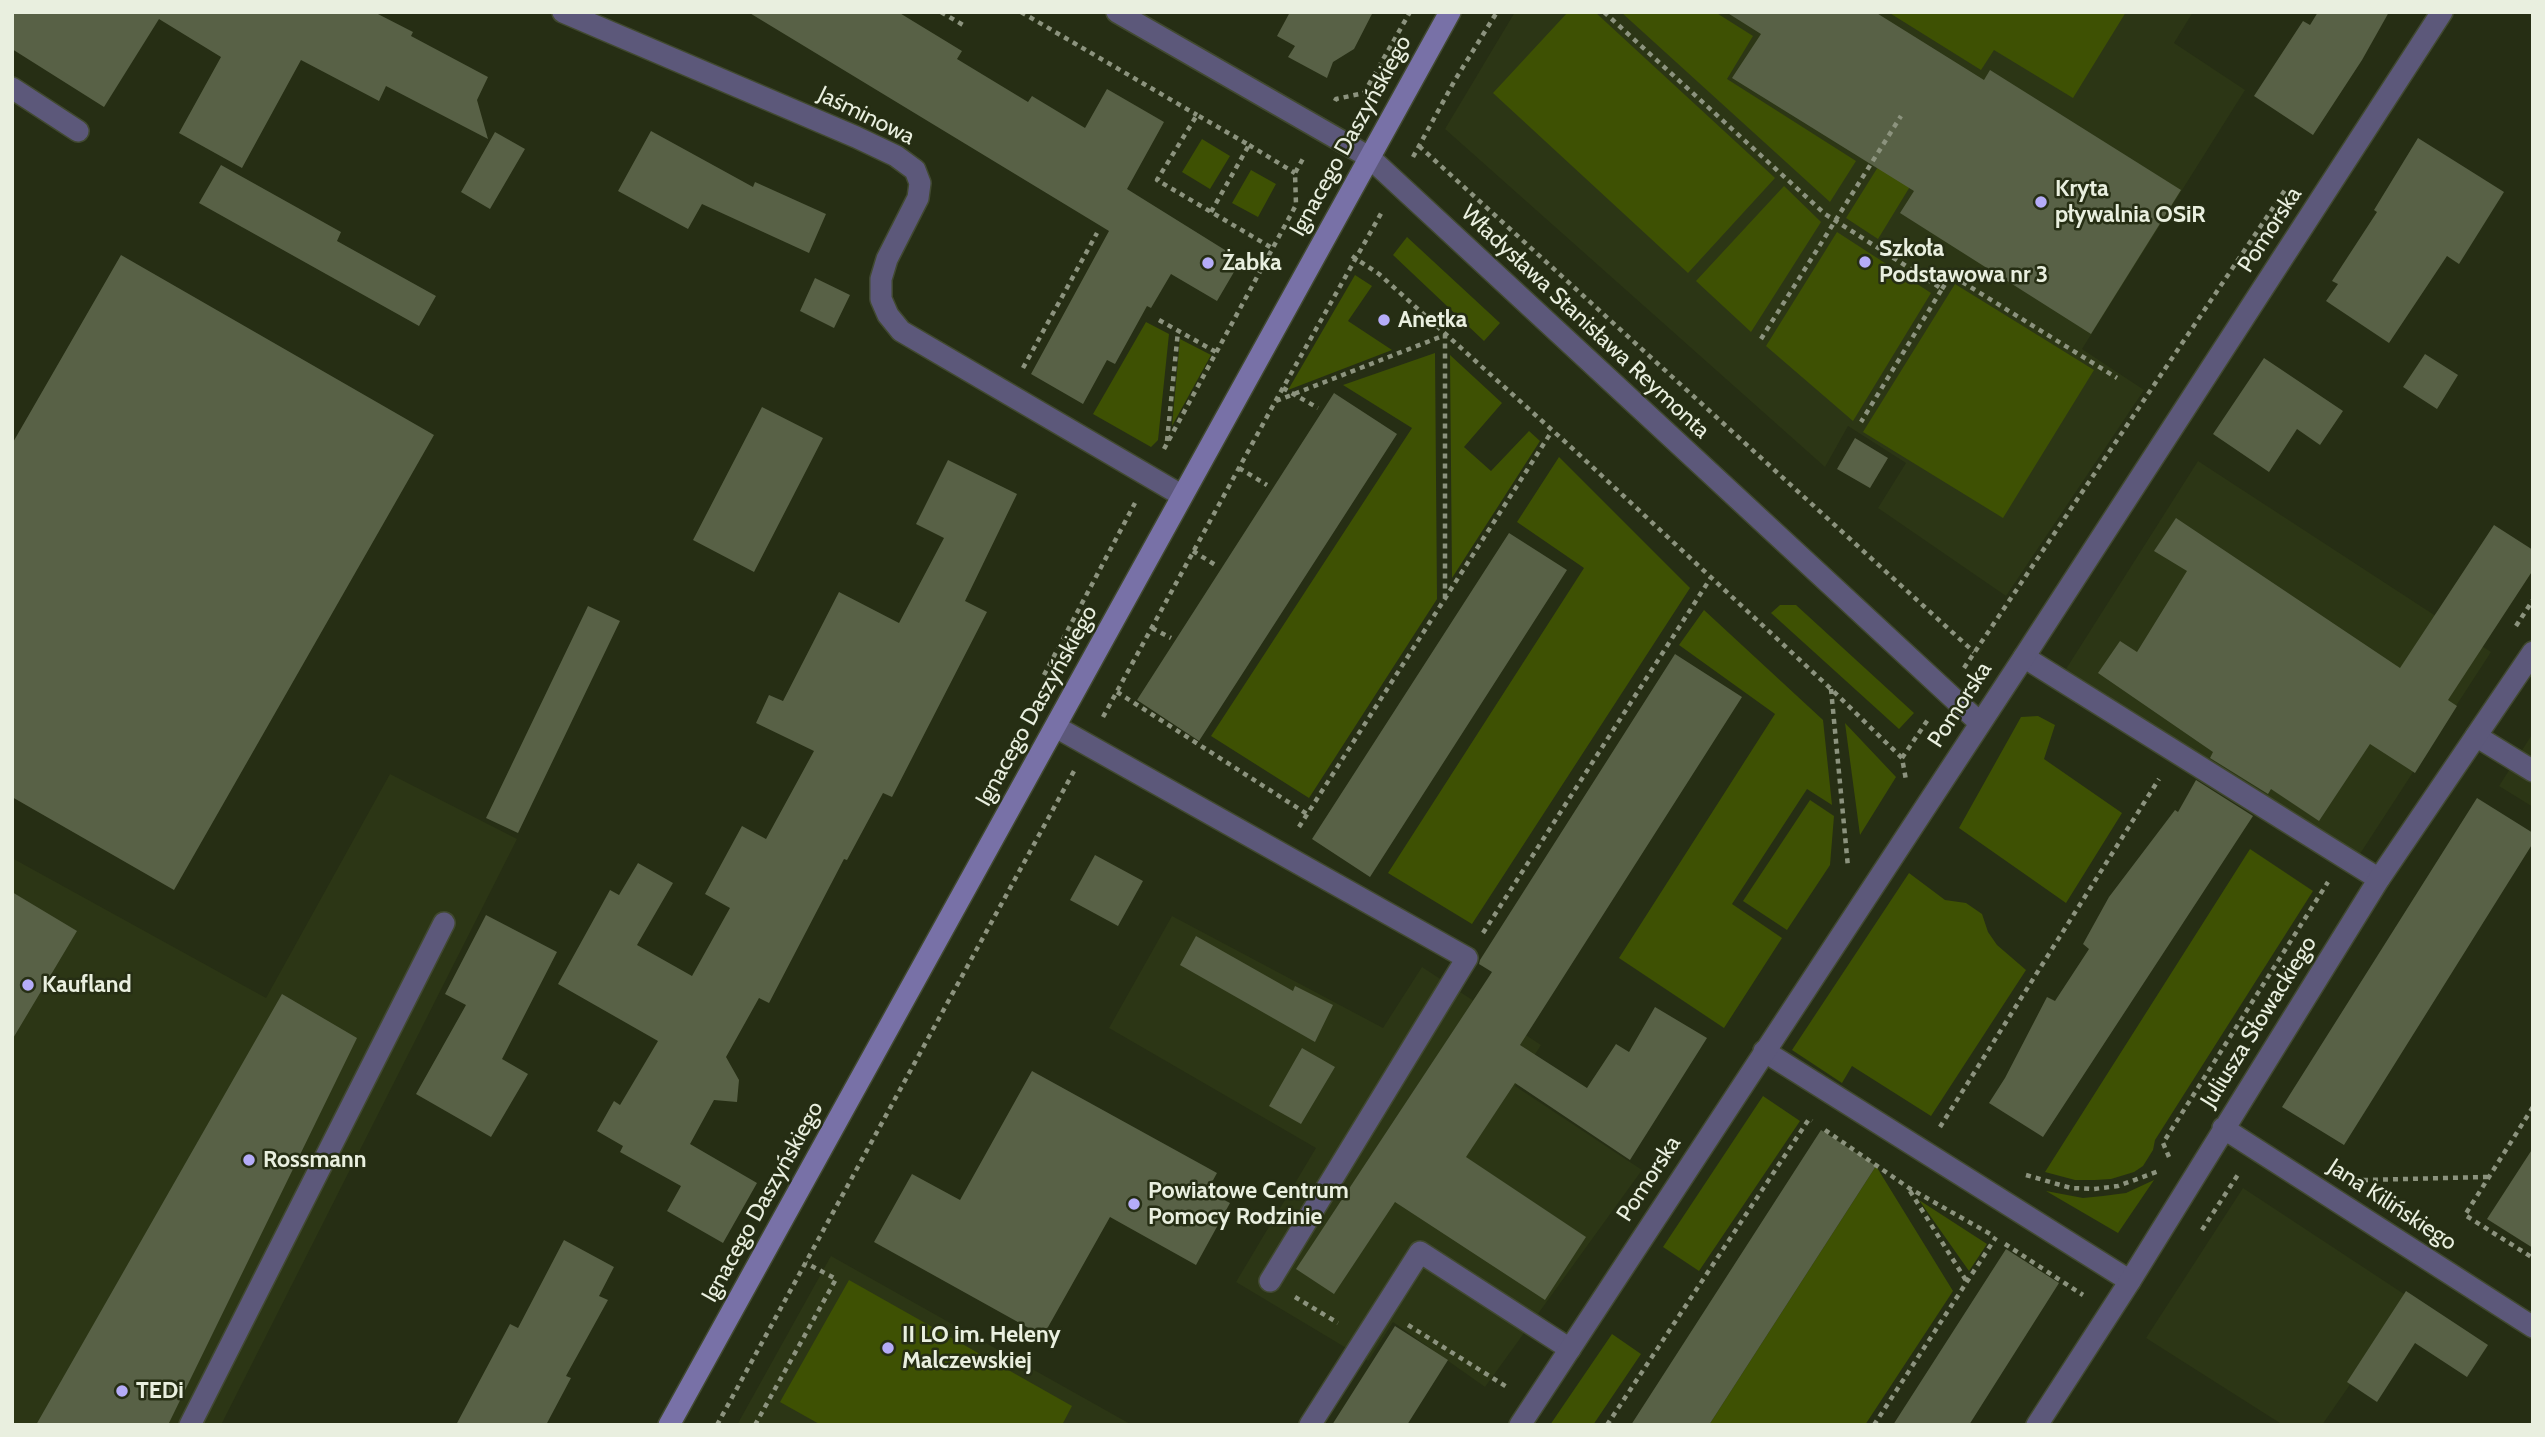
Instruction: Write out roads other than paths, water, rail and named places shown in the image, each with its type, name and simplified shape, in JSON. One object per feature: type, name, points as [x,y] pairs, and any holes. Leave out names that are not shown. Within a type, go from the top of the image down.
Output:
[{"type":"street","name":"Jaśminowa","points":[[563,12],[856,137],[896,156],[915,170],[920,183],[918,198],[887,259],[881,279],[881,299],[888,315],[901,331],[1181,495]]},
{"type":"street","name":"Władysława Stanisława Reymonta","points":[[1117,12],[1369,157],[1980,723]]},
{"type":"street","name":"Ignacego Daszyńskiego","points":[[670,1425],[1450,12]]},
{"type":"street","name":"Pomorska","points":[[1520,1425],[2024,657],[2442,12]]},
{"type":"street","points":[[15,95],[78,131]]},
{"type":"street","name":"Juliusza Słowackiego","points":[[2036,1425],[2130,1281],[2379,879],[2533,652]]},
{"type":"street","points":[[2024,657],[2379,879]]},
{"type":"street","points":[[1056,727],[1467,958],[1270,1281]]},
{"type":"street","points":[[2476,736],[2533,771]]},
{"type":"street","points":[[190,1425],[443,923]]},
{"type":"street","points":[[1764,1051],[2130,1281]]},
{"type":"street","name":"Jana Kilińskiego","points":[[2223,1128],[2533,1327]]},
{"type":"street","points":[[1310,1425],[1420,1252],[1570,1349]]},
{"type":"place","name":"Kryta pływalnia OSiR","points":[[2041,202]]},
{"type":"place","name":"Szkoła Podstawowa nr 3","points":[[1865,262]]},
{"type":"place","name":"Żabka","points":[[1208,263]]},
{"type":"place","name":"Anetka","points":[[1384,320]]},
{"type":"place","name":"Kaufland","points":[[28,985]]},
{"type":"place","name":"Rossmann","points":[[249,1160]]},
{"type":"place","name":"Powiatowe Centrum Pomocy Rodzinie","points":[[1134,1204]]},
{"type":"place","name":"II LO im. Heleny Malczewskiej","points":[[888,1348]]},
{"type":"place","name":"TEDi","points":[[122,1391]]}]
